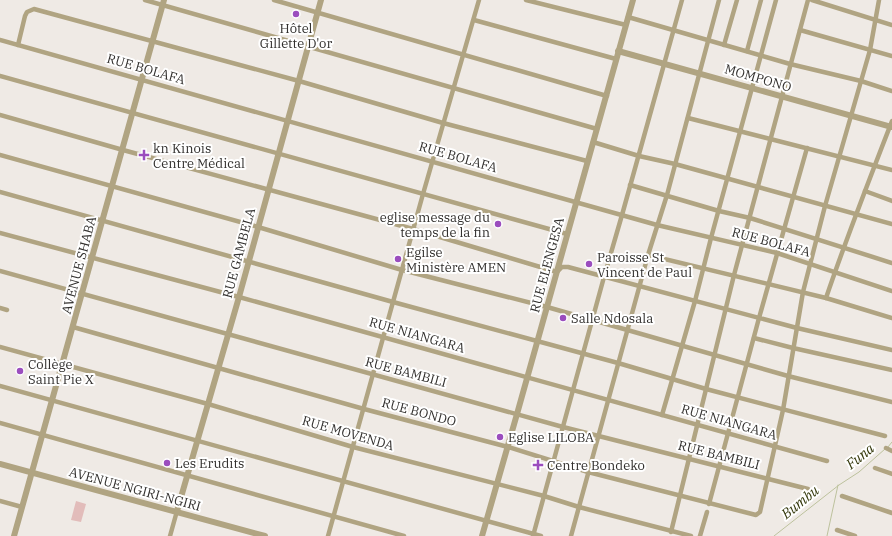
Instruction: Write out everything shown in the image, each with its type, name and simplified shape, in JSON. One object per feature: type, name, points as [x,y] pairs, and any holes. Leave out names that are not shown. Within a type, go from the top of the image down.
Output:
[{"type":"street","points":[[145,0],[163,2],[454,89],[597,129]]},
{"type":"street","points":[[274,0],[607,96]]},
{"type":"street","name":"RUE GAMBELA","points":[[177,511],[249,261],[321,0]]},
{"type":"street","points":[[328,536],[432,161],[479,0]]},
{"type":"street","points":[[526,0],[626,25]]},
{"type":"street","name":"RUE ELENGESA","points":[[482,536],[633,0]]},
{"type":"street","points":[[533,535],[682,0]]},
{"type":"street","points":[[571,536],[648,255],[667,195],[719,0]]},
{"type":"street","points":[[724,45],[737,0]]},
{"type":"street","points":[[747,51],[761,0]]},
{"type":"street","points":[[662,415],[695,301],[776,0]]},
{"type":"street","points":[[671,532],[734,275],[808,0]]},
{"type":"street","points":[[812,0],[892,25]]},
{"type":"street","points":[[768,479],[783,410],[803,292],[850,115],[870,50],[879,0]]},
{"type":"street","name":"AVENUE SHABA","points":[[14,536],[123,150],[163,2]]},
{"type":"street","points":[[18,45],[25,16],[27,12],[34,9],[443,123],[588,161]]},
{"type":"street","points":[[628,18],[790,64],[861,81],[892,91]]},
{"type":"street","points":[[474,20],[616,59]]},
{"type":"street","points":[[800,30],[892,56]]},
{"type":"street","name":"RUE BOLAFA","points":[[0,40],[622,216],[777,253],[836,271],[892,291]]},
{"type":"street","name":"MOMPONO","points":[[618,51],[891,125]]},
{"type":"street","points":[[0,76],[567,234]]},
{"type":"street","points":[[0,115],[413,229],[556,272],[562,267],[568,267],[797,328],[892,350]]},
{"type":"street","points":[[688,118],[892,170]]},
{"type":"street","points":[[826,298],[891,125]]},
{"type":"street","points":[[593,142],[639,156],[675,164],[892,224]]},
{"type":"street","points":[[709,504],[807,148]]},
{"type":"street","points":[[0,154],[258,227],[402,270],[546,307],[788,376],[892,402]]},
{"type":"street","points":[[630,185],[719,211],[750,218],[892,263]]},
{"type":"street","points":[[865,191],[892,201]]},
{"type":"street","points":[[0,192],[393,302],[673,378],[738,398],[885,436]]},
{"type":"street","name":"RUE NIANGARA","points":[[0,233],[238,297],[827,461]]},
{"type":"street","points":[[648,255],[803,292],[892,318]]},
{"type":"street","name":"RUE BAMBILI","points":[[0,271],[563,427],[808,489]]},
{"type":"street","points":[[0,308],[7,310]]},
{"type":"street","name":"RUE BONDO","points":[[73,327],[364,409],[508,447],[588,472],[756,515],[758,514],[768,479]]},
{"type":"street","points":[[754,338],[892,370]]},
{"type":"street","name":"RUE MOVENDA","points":[[0,347],[208,404],[353,447],[544,496],[671,532],[691,536]]},
{"type":"street","points":[[0,386],[541,536]]},
{"type":"street","points":[[0,423],[404,536]]},
{"type":"street","points":[[886,448],[892,451]]},
{"type":"street","name":"AVENUE NGIRI-NGIRI","points":[[0,464],[177,511],[264,536]]},
{"type":"street","points":[[875,468],[892,474]]},
{"type":"street","points":[[842,496],[892,513]]},
{"type":"street","points":[[0,501],[22,507]]},
{"type":"street","points":[[170,536],[177,511]]},
{"type":"street","points":[[700,536],[707,512]]},
{"type":"street","points":[[837,530],[855,536]]},
{"type":"shaded area","points":[[76,501],[86,504],[81,522],[71,520]]},
{"type":"waterway","name":"Funa","points":[[888,447],[892,442]]},
{"type":"waterway","name":"Bumbu","points":[[774,536],[839,485],[859,472],[885,449]]},
{"type":"waterway","points":[[827,536],[838,485]]},
{"type":"place","name":"Hôtel Gillette D'or","points":[[296,14]]},
{"type":"place","name":"kn Kinois Centre Médical","points":[[144,155]]},
{"type":"place","name":"eglise message du temps de la fin","points":[[498,224]]},
{"type":"place","name":"Egilse Ministère AMEN","points":[[398,259]]},
{"type":"place","name":"Paroisse St Vincent de Paul","points":[[589,264]]},
{"type":"place","name":"Salle Ndosala","points":[[563,318]]},
{"type":"place","name":"Collège Saint Pie X","points":[[20,371]]},
{"type":"place","name":"Eglise LILOBA","points":[[500,437]]},
{"type":"place","name":"Les Erudits","points":[[167,463]]},
{"type":"place","name":"Centre Bondeko","points":[[538,465]]}]
